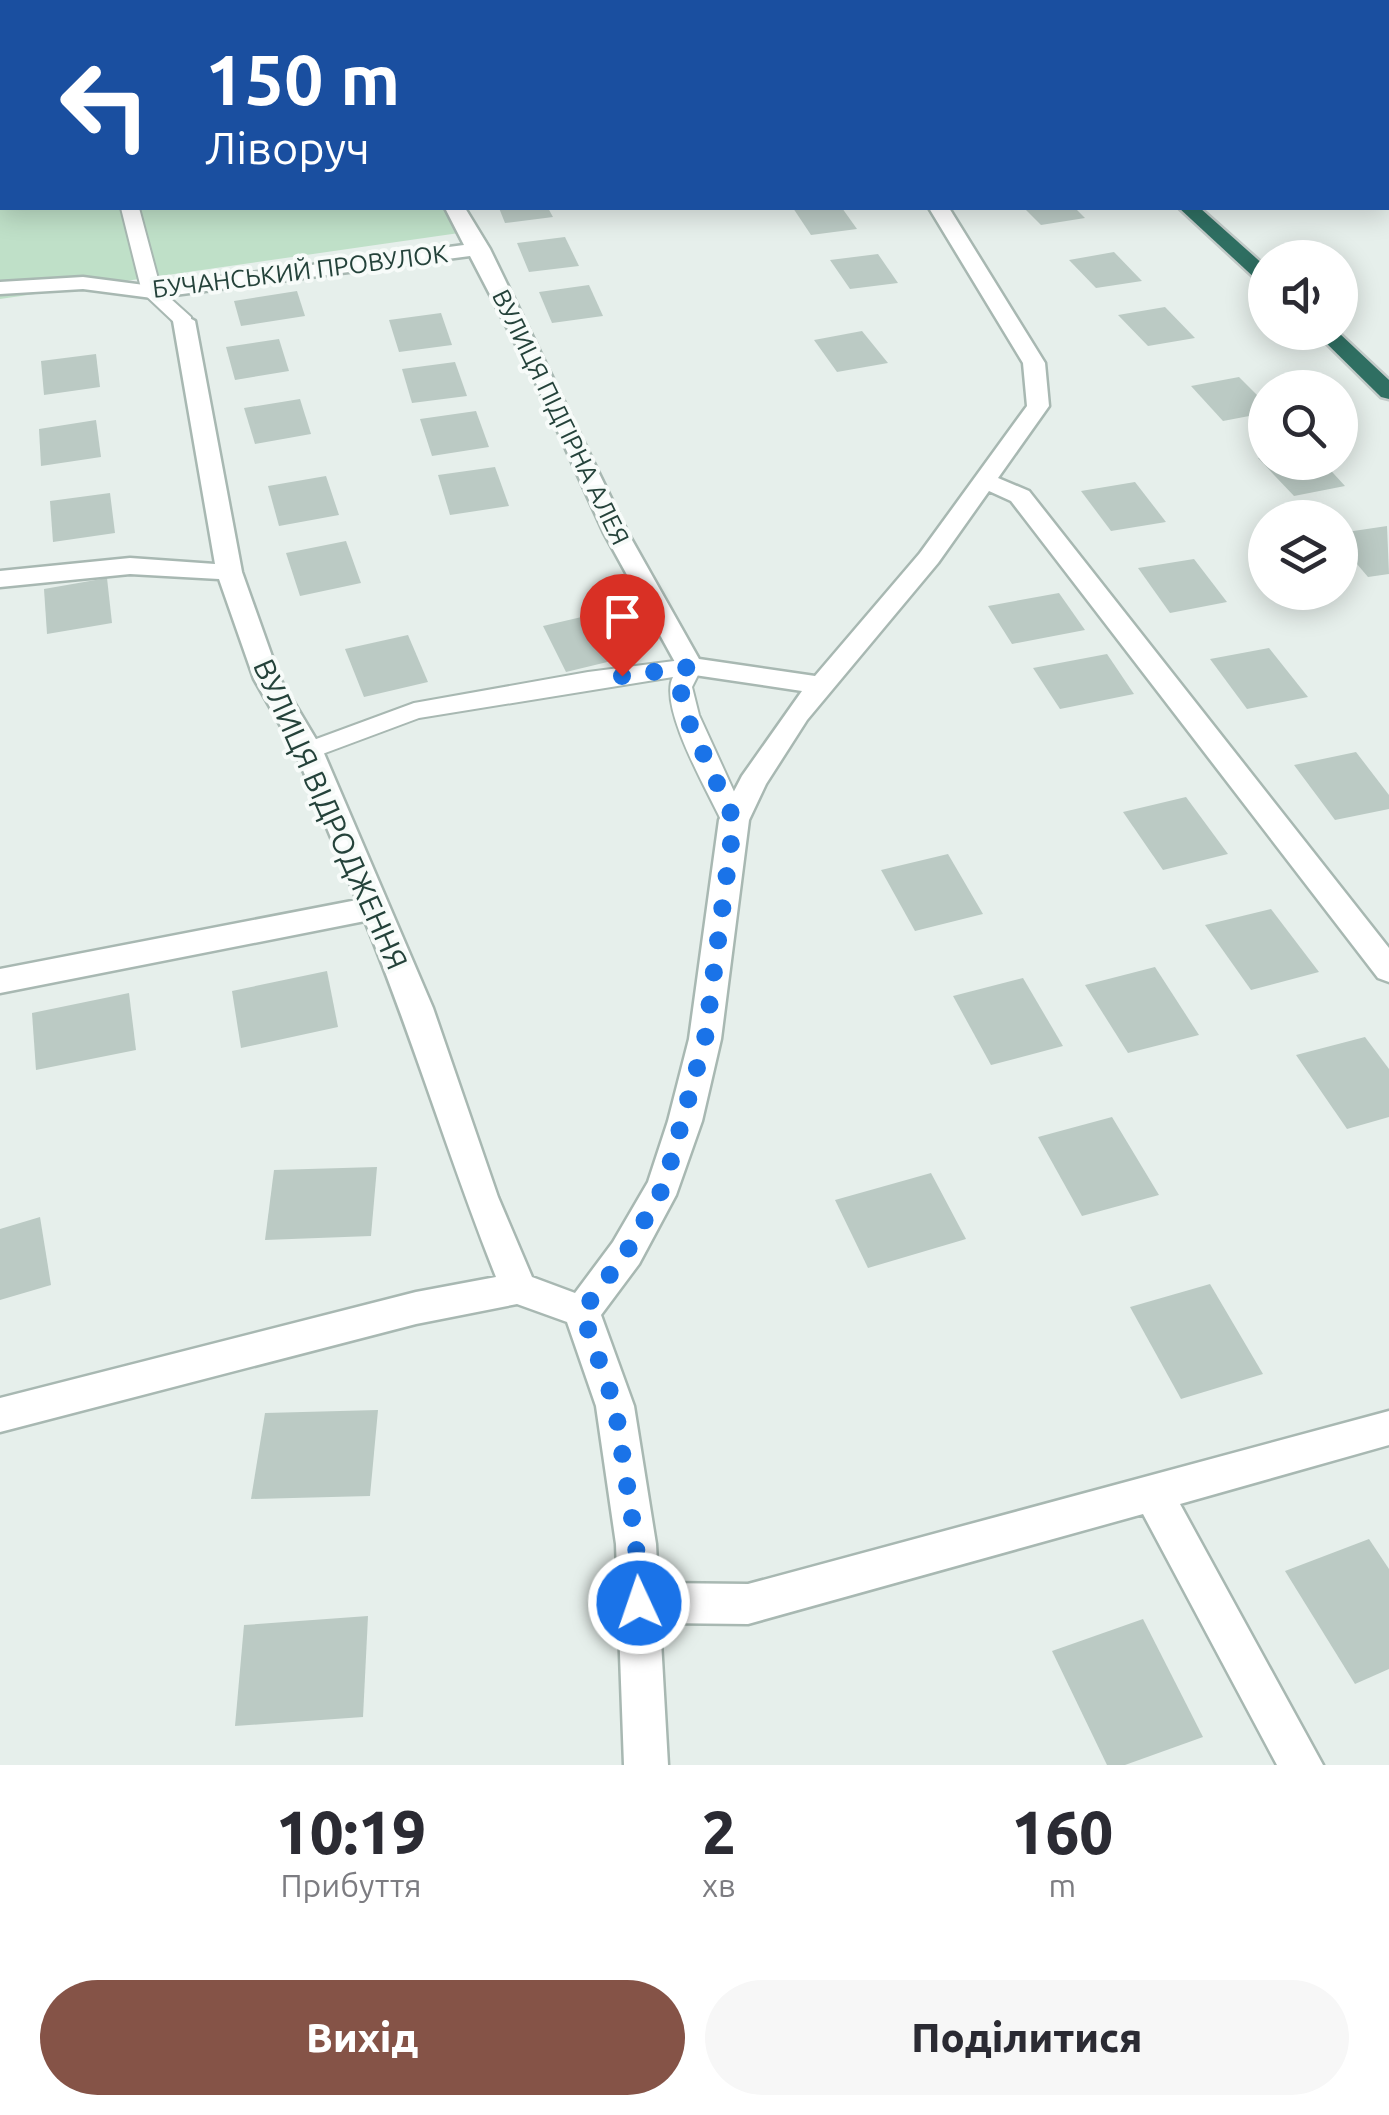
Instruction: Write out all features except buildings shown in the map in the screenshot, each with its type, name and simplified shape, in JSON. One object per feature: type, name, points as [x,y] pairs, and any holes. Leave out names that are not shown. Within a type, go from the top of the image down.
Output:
[{"type":"highway","points":[[1191,210],[1248,262]]},
{"type":"highway","points":[[1344,350],[1389,392]]},
{"type":"street","name":"ВУЛИЦЯ ПІДГІРНА АЛЕЯ","points":[[457,210],[547,382],[616,533],[690,667]]},
{"type":"street","points":[[582,1312],[626,1253],[664,1186],[685,1121],[705,1039],[734,820],[752,783],[798,714],[930,558],[1038,406],[1034,362],[940,210]]},
{"type":"street","name":"БУЧАНСЬКИЙ ПРОВУЛОК","points":[[0,288],[84,283],[152,292],[480,249]]},
{"type":"street","name":"ВУЛИЦЯ ВІДРОДЖЕННЯ","points":[[184,320],[229,572],[268,679],[309,751],[416,1008],[481,1198],[518,1288]]},
{"type":"street","points":[[983,480],[1020,496],[1389,970]]},
{"type":"street","points":[[0,579],[130,566],[229,572]]},
{"type":"street","points":[[690,667],[822,686]]},
{"type":"street","points":[[0,981],[374,908]]},
{"type":"street","points":[[0,1415],[416,1308],[518,1288],[582,1312]]},
{"type":"street","points":[[582,1312],[615,1406],[636,1544],[646,1765]]},
{"type":"street","points":[[639,1603],[748,1604],[1389,1428]]},
{"type":"street","points":[[1153,1494],[1301,1765]]},
{"type":"lane","points":[[131,210],[152,292],[184,320]]},
{"type":"lane","points":[[309,751],[414,711],[588,680],[690,667]]},
{"type":"lane","points":[[690,667],[680,688],[686,716],[734,820]]},
{"type":"green space","points":[[0,210],[456,210],[466,232],[0,299]]},
{"type":"route","points":[[622,676],[690,667],[680,688],[686,716],[734,820],[705,1039],[685,1121],[664,1186],[626,1253],[582,1312],[615,1406],[636,1544],[639,1603]]}]
